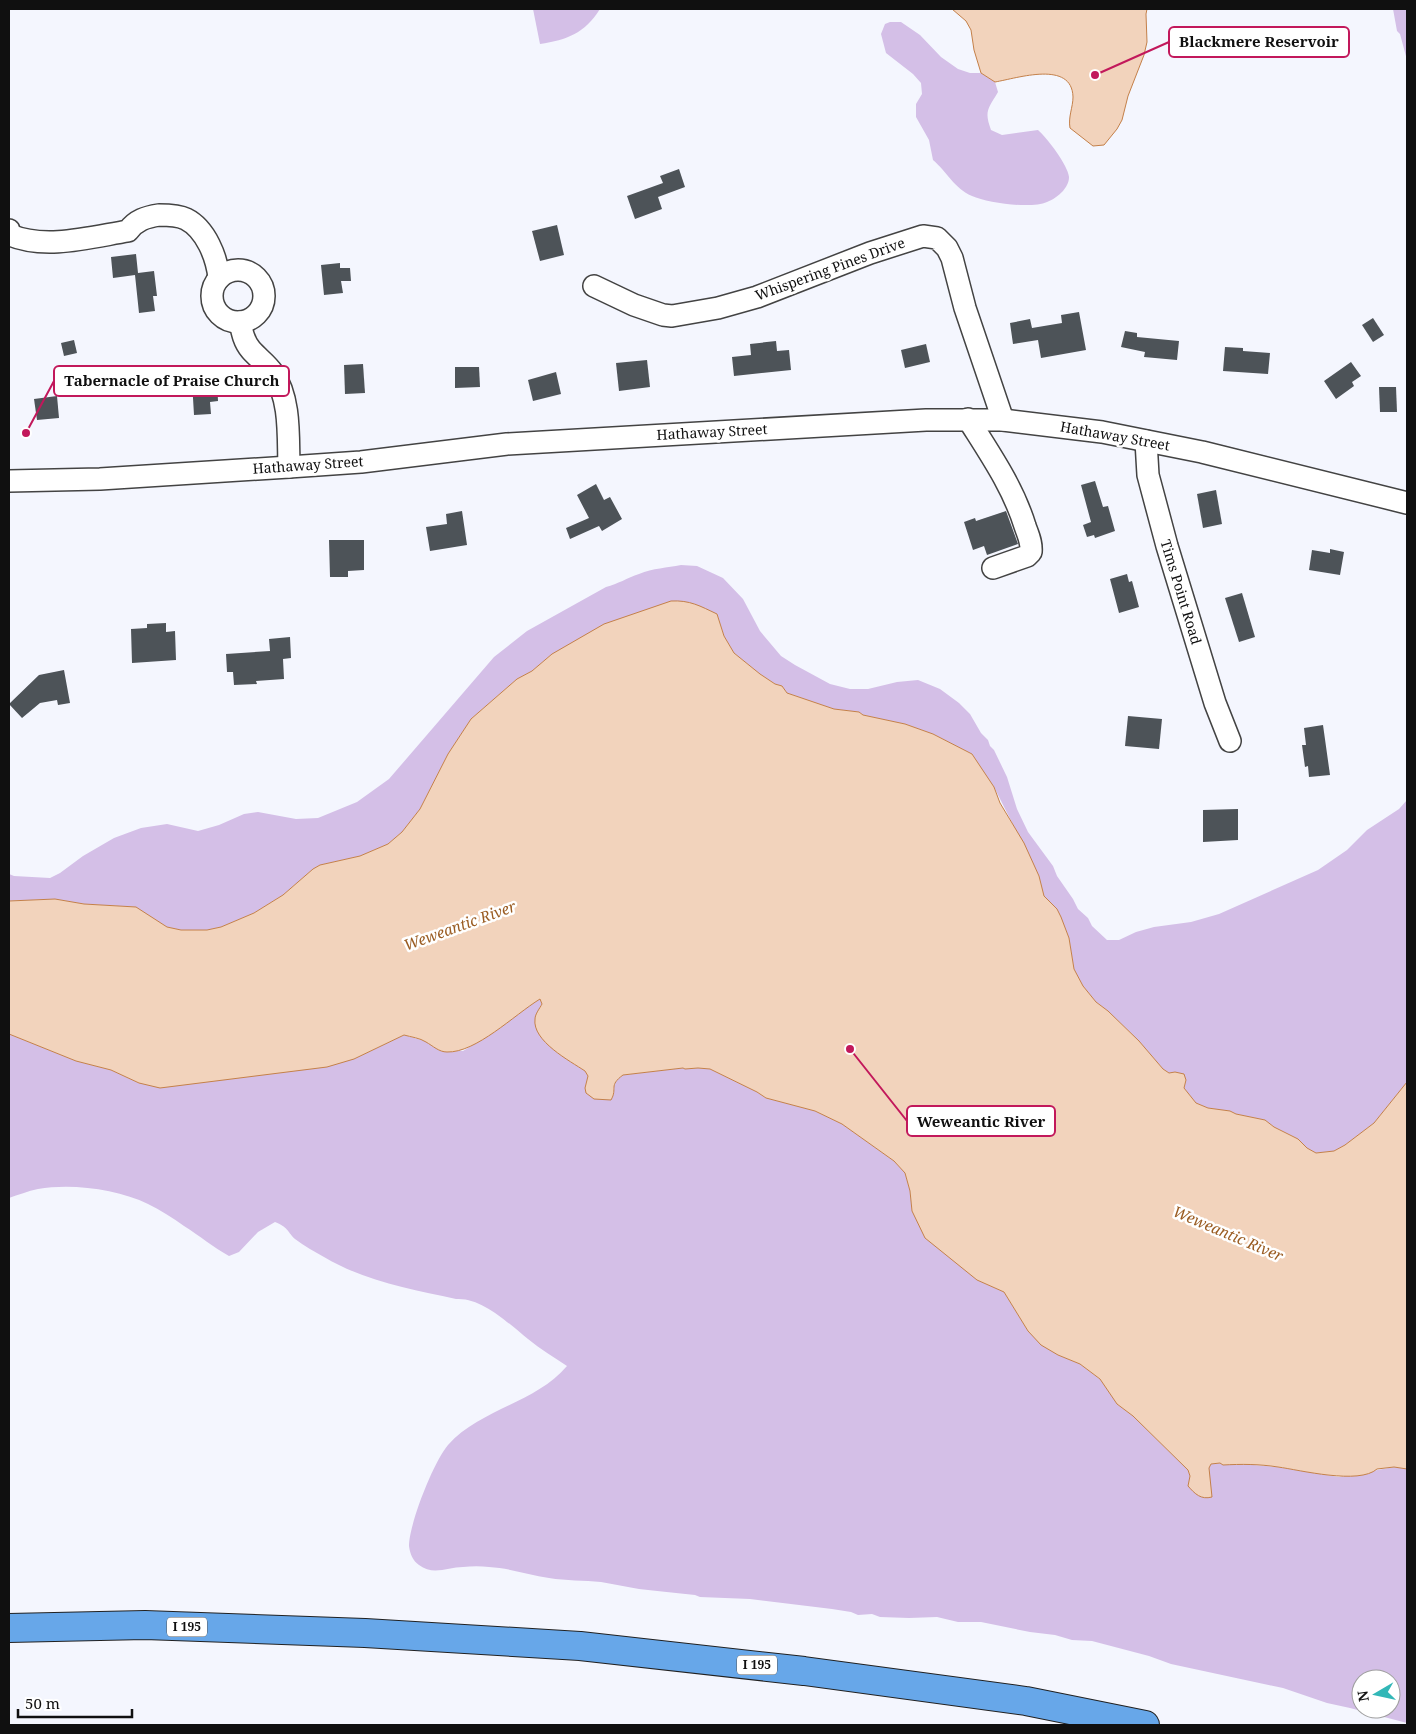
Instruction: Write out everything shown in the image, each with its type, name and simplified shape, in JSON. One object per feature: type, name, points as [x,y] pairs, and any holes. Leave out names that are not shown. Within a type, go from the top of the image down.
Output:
[{"type":"highway","name":"I 195","points":[[9,1628],[144,1625],[365,1633],[580,1646],[804,1670],[1026,1701],[1145,1725]]},
{"type":"street","points":[[9,230],[10,235],[20,239],[56,242],[128,230],[133,224],[153,216],[178,216],[185,218],[200,230],[218,266],[219,278]]},
{"type":"street","name":"Whispering Pines Drive","points":[[594,286],[634,305],[663,315],[672,316],[718,308],[757,297],[870,253],[923,236],[937,238],[947,248],[952,258],[965,308],[1003,420]]},
{"type":"street","points":[[234,270],[242,270],[257,278],[262,285],[264,293],[260,309],[255,316],[240,322],[231,321],[217,311],[213,303],[212,294],[219,278],[234,270]]},
{"type":"street","points":[[240,322],[244,338],[250,349],[273,373],[283,396],[287,414],[289,467]]},
{"type":"street","points":[[968,419],[1012,492],[1032,544],[1031,552],[1027,556],[993,568]]},
{"type":"street","name":"Hathaway Street","points":[[9,481],[100,479],[362,462],[507,444],[968,419],[1003,420],[1102,432],[1202,452],[1407,504]]},
{"type":"street","name":"Tims Point Road","points":[[1146,441],[1148,475],[1167,546],[1215,703],[1230,741]]},
{"type":"shaded area","points":[[533,9],[600,9],[582,30],[559,40],[540,44]]},
{"type":"shaded area","points":[[1393,9],[1407,9],[1407,60],[1400,34],[1397,31]]},
{"type":"shaded area","points":[[901,22],[920,35],[941,57],[958,69],[970,73],[981,73],[995,82],[998,92],[988,110],[991,130],[1002,135],[1038,130],[1056,152],[1068,172],[1068,181],[1063,191],[1047,202],[1020,205],[979,199],[966,193],[955,184],[933,160],[929,140],[916,117],[916,104],[922,94],[921,83],[913,74],[886,53],[881,34],[885,24]]},
{"type":"shaded area","points":[[681,565],[697,566],[723,578],[743,599],[760,631],[781,656],[830,684],[850,689],[868,689],[897,682],[918,680],[940,689],[959,703],[970,714],[994,750],[1007,777],[1017,809],[1028,832],[1053,866],[1057,876],[1078,909],[1107,940],[1119,940],[1136,932],[1154,927],[1191,922],[1219,914],[1318,870],[1347,850],[1367,830],[1399,809],[1407,800],[1407,1082],[1374,1123],[1334,1151],[1316,1153],[1307,1148],[1298,1139],[1274,1127],[1265,1120],[1208,1108],[1196,1103],[1184,1088],[1186,1080],[1175,1072],[1169,1073],[1163,1069],[1139,1041],[1096,1002],[1083,986],[1074,969],[1069,938],[1057,909],[1044,897],[1039,876],[994,787],[972,754],[933,734],[905,724],[863,715],[859,712],[834,709],[787,693],[782,686],[775,684],[760,674],[734,653],[724,636],[717,614],[552,654],[532,671],[517,679],[471,719],[448,754],[420,809],[402,832],[388,844],[360,856],[320,865],[283,895],[254,913],[221,927],[207,930],[181,930],[167,927],[135,907],[84,904],[55,899],[9,901],[9,874],[14,876],[50,878],[114,838],[141,828],[167,824],[198,831],[219,825],[244,814],[258,812],[296,819],[318,818],[357,802],[389,779],[494,657],[527,631],[606,587],[644,572]]},
{"type":"shaded area","points":[[540,999],[542,1004],[535,1018],[552,1048],[585,1071],[588,1076],[585,1088],[613,1097],[615,1084],[623,1075],[683,1068],[710,1069],[766,1098],[815,1111],[842,1124],[894,1161],[905,1173],[910,1191],[912,1211],[977,1280],[1004,1292],[1028,1331],[1058,1355],[1080,1364],[1101,1380],[1117,1404],[1133,1416],[1188,1470],[1190,1476],[1189,1486],[1211,1464],[1221,1463],[1223,1465],[1241,1464],[1277,1467],[1339,1477],[1394,1467],[1407,1469],[1407,1723],[1392,1719],[1401,1719],[1401,1669],[1351,1669],[1351,1708],[1327,1703],[1283,1688],[1171,1664],[1149,1656],[1092,1641],[1072,1640],[1055,1635],[981,1622],[958,1622],[937,1617],[909,1618],[880,1617],[872,1614],[858,1615],[832,1609],[750,1599],[700,1597],[601,1582],[555,1579],[483,1566],[441,1570],[424,1568],[412,1557],[409,1546],[410,1536],[423,1493],[442,1453],[461,1433],[492,1414],[540,1389],[567,1366],[537,1346],[504,1319],[476,1302],[422,1292],[355,1272],[306,1246],[275,1222],[258,1232],[239,1252],[229,1256],[162,1211],[123,1194],[79,1187],[51,1187],[9,1198],[9,1034],[76,1061],[111,1070],[139,1083],[354,1059],[404,1035],[425,1041],[435,1048],[463,1051],[497,1030]]},
{"type":"water","points":[[952,9],[1147,9],[1147,42],[1144,55],[1128,96],[1122,120],[1117,129],[1104,145],[1093,146],[1070,128],[1073,97],[1070,86],[1064,78],[1042,74],[995,82],[981,73],[974,50],[971,30],[966,21]]},
{"type":"water","name":"Weweantic River","points":[[671,601],[700,606],[717,614],[724,636],[734,653],[760,674],[775,684],[782,686],[787,693],[834,709],[859,712],[863,715],[905,724],[933,734],[972,754],[994,787],[1000,803],[1024,843],[1039,876],[1044,896],[1057,909],[1061,917],[1069,938],[1074,969],[1083,986],[1096,1002],[1139,1041],[1163,1069],[1169,1073],[1184,1074],[1186,1080],[1184,1088],[1196,1103],[1208,1108],[1230,1111],[1265,1120],[1274,1127],[1298,1139],[1307,1148],[1316,1153],[1334,1151],[1374,1123],[1407,1082],[1407,1469],[1394,1467],[1377,1469],[1368,1474],[1357,1476],[1344,1476],[1264,1465],[1211,1464],[1209,1468],[1212,1497],[1198,1496],[1188,1486],[1190,1476],[1188,1470],[1133,1416],[1117,1404],[1100,1379],[1080,1364],[1058,1355],[1041,1345],[1028,1331],[1004,1292],[977,1280],[925,1238],[912,1211],[910,1191],[905,1173],[894,1161],[842,1124],[815,1111],[766,1098],[710,1069],[683,1068],[623,1075],[614,1085],[614,1093],[611,1100],[594,1099],[586,1093],[585,1088],[588,1076],[585,1071],[553,1050],[539,1035],[535,1019],[542,1004],[540,999],[495,1032],[458,1051],[441,1051],[426,1042],[404,1035],[354,1059],[327,1067],[160,1088],[139,1083],[111,1070],[76,1061],[9,1034],[9,901],[55,899],[84,904],[136,907],[167,927],[181,930],[207,930],[221,927],[254,913],[283,895],[320,865],[360,856],[388,844],[402,832],[420,809],[448,754],[471,719],[517,679],[532,671],[552,654],[604,624]]},
{"type":"building","points":[[679,169],[685,187],[658,197],[662,209],[635,219],[627,196],[663,183],[660,176]]},
{"type":"building","points":[[557,225],[564,255],[540,261],[532,231]]},
{"type":"building","points":[[136,254],[138,273],[154,271],[157,296],[153,296],[155,311],[139,313],[135,275],[113,278],[111,257]]},
{"type":"building","points":[[340,263],[340,268],[350,268],[351,281],[341,281],[343,293],[324,295],[321,265]]},
{"type":"building","points":[[1079,312],[1086,350],[1041,358],[1038,340],[1013,344],[1010,323],[1030,319],[1032,328],[1062,323],[1061,315]]},
{"type":"building","points":[[1373,318],[1384,335],[1373,342],[1362,325]]},
{"type":"building","points":[[1125,331],[1137,333],[1137,337],[1179,341],[1177,360],[1144,357],[1145,352],[1121,347]]},
{"type":"building","points":[[74,340],[77,353],[64,356],[61,343]]},
{"type":"building","points":[[776,341],[777,351],[789,350],[791,370],[734,376],[732,357],[751,355],[750,344]]},
{"type":"building","points":[[926,344],[930,362],[905,368],[901,350]]},
{"type":"building","points":[[1225,347],[1243,348],[1243,351],[1270,353],[1268,374],[1223,371]]},
{"type":"building","points":[[647,360],[650,387],[619,391],[616,363]]},
{"type":"building","points":[[1351,362],[1361,376],[1352,382],[1354,386],[1336,399],[1324,381]]},
{"type":"building","points":[[363,364],[365,393],[345,394],[344,365]]},
{"type":"building","points":[[455,367],[479,367],[480,387],[455,388]]},
{"type":"building","points":[[556,372],[561,394],[533,401],[528,380]]},
{"type":"building","points":[[217,380],[218,401],[210,402],[211,414],[194,415],[192,381]]},
{"type":"building","points":[[1379,387],[1396,387],[1397,412],[1380,412]]},
{"type":"building","points":[[57,396],[59,418],[37,420],[34,399]]},
{"type":"building","points":[[1095,481],[1103,507],[1108,506],[1115,531],[1095,538],[1094,535],[1087,537],[1083,525],[1091,522],[1081,485]]},
{"type":"building","points":[[596,484],[604,500],[610,497],[622,519],[602,531],[599,526],[570,539],[566,528],[589,518],[577,495]]},
{"type":"building","points":[[1216,490],[1222,524],[1203,528],[1197,494]]},
{"type":"building","points":[[462,511],[467,545],[430,551],[426,527],[447,524],[446,514]]},
{"type":"building","points":[[1006,511],[1018,544],[987,555],[984,546],[973,550],[964,522],[975,518],[976,521]]},
{"type":"building","points":[[329,540],[364,540],[364,570],[348,571],[348,577],[330,577]]},
{"type":"building","points":[[1330,549],[1344,552],[1340,575],[1309,570],[1312,550],[1330,553]]},
{"type":"building","points":[[1127,574],[1129,582],[1132,581],[1139,607],[1119,613],[1110,579]]},
{"type":"building","points":[[1242,593],[1255,637],[1239,642],[1225,598]]},
{"type":"building","points":[[166,623],[166,632],[175,631],[176,660],[132,663],[131,629],[147,628],[147,624]]},
{"type":"building","points":[[290,637],[291,658],[283,659],[284,679],[256,681],[257,684],[234,685],[233,672],[227,672],[226,654],[270,651],[269,639]]},
{"type":"building","points":[[64,670],[70,703],[58,705],[57,700],[40,703],[22,718],[9,704],[39,675]]},
{"type":"building","points":[[1128,716],[1162,719],[1159,749],[1125,746]]},
{"type":"building","points":[[1323,725],[1330,775],[1309,777],[1308,766],[1305,767],[1302,745],[1306,745],[1304,728]]},
{"type":"building","points":[[1238,809],[1238,840],[1203,842],[1203,810]]},
{"type":"place","name":"Blackmere Reservoir","points":[[1095,75]]},
{"type":"place","name":"Tabernacle of Praise Church","points":[[26,433]]},
{"type":"place","name":"Weweantic River","points":[[850,1049]]}]
